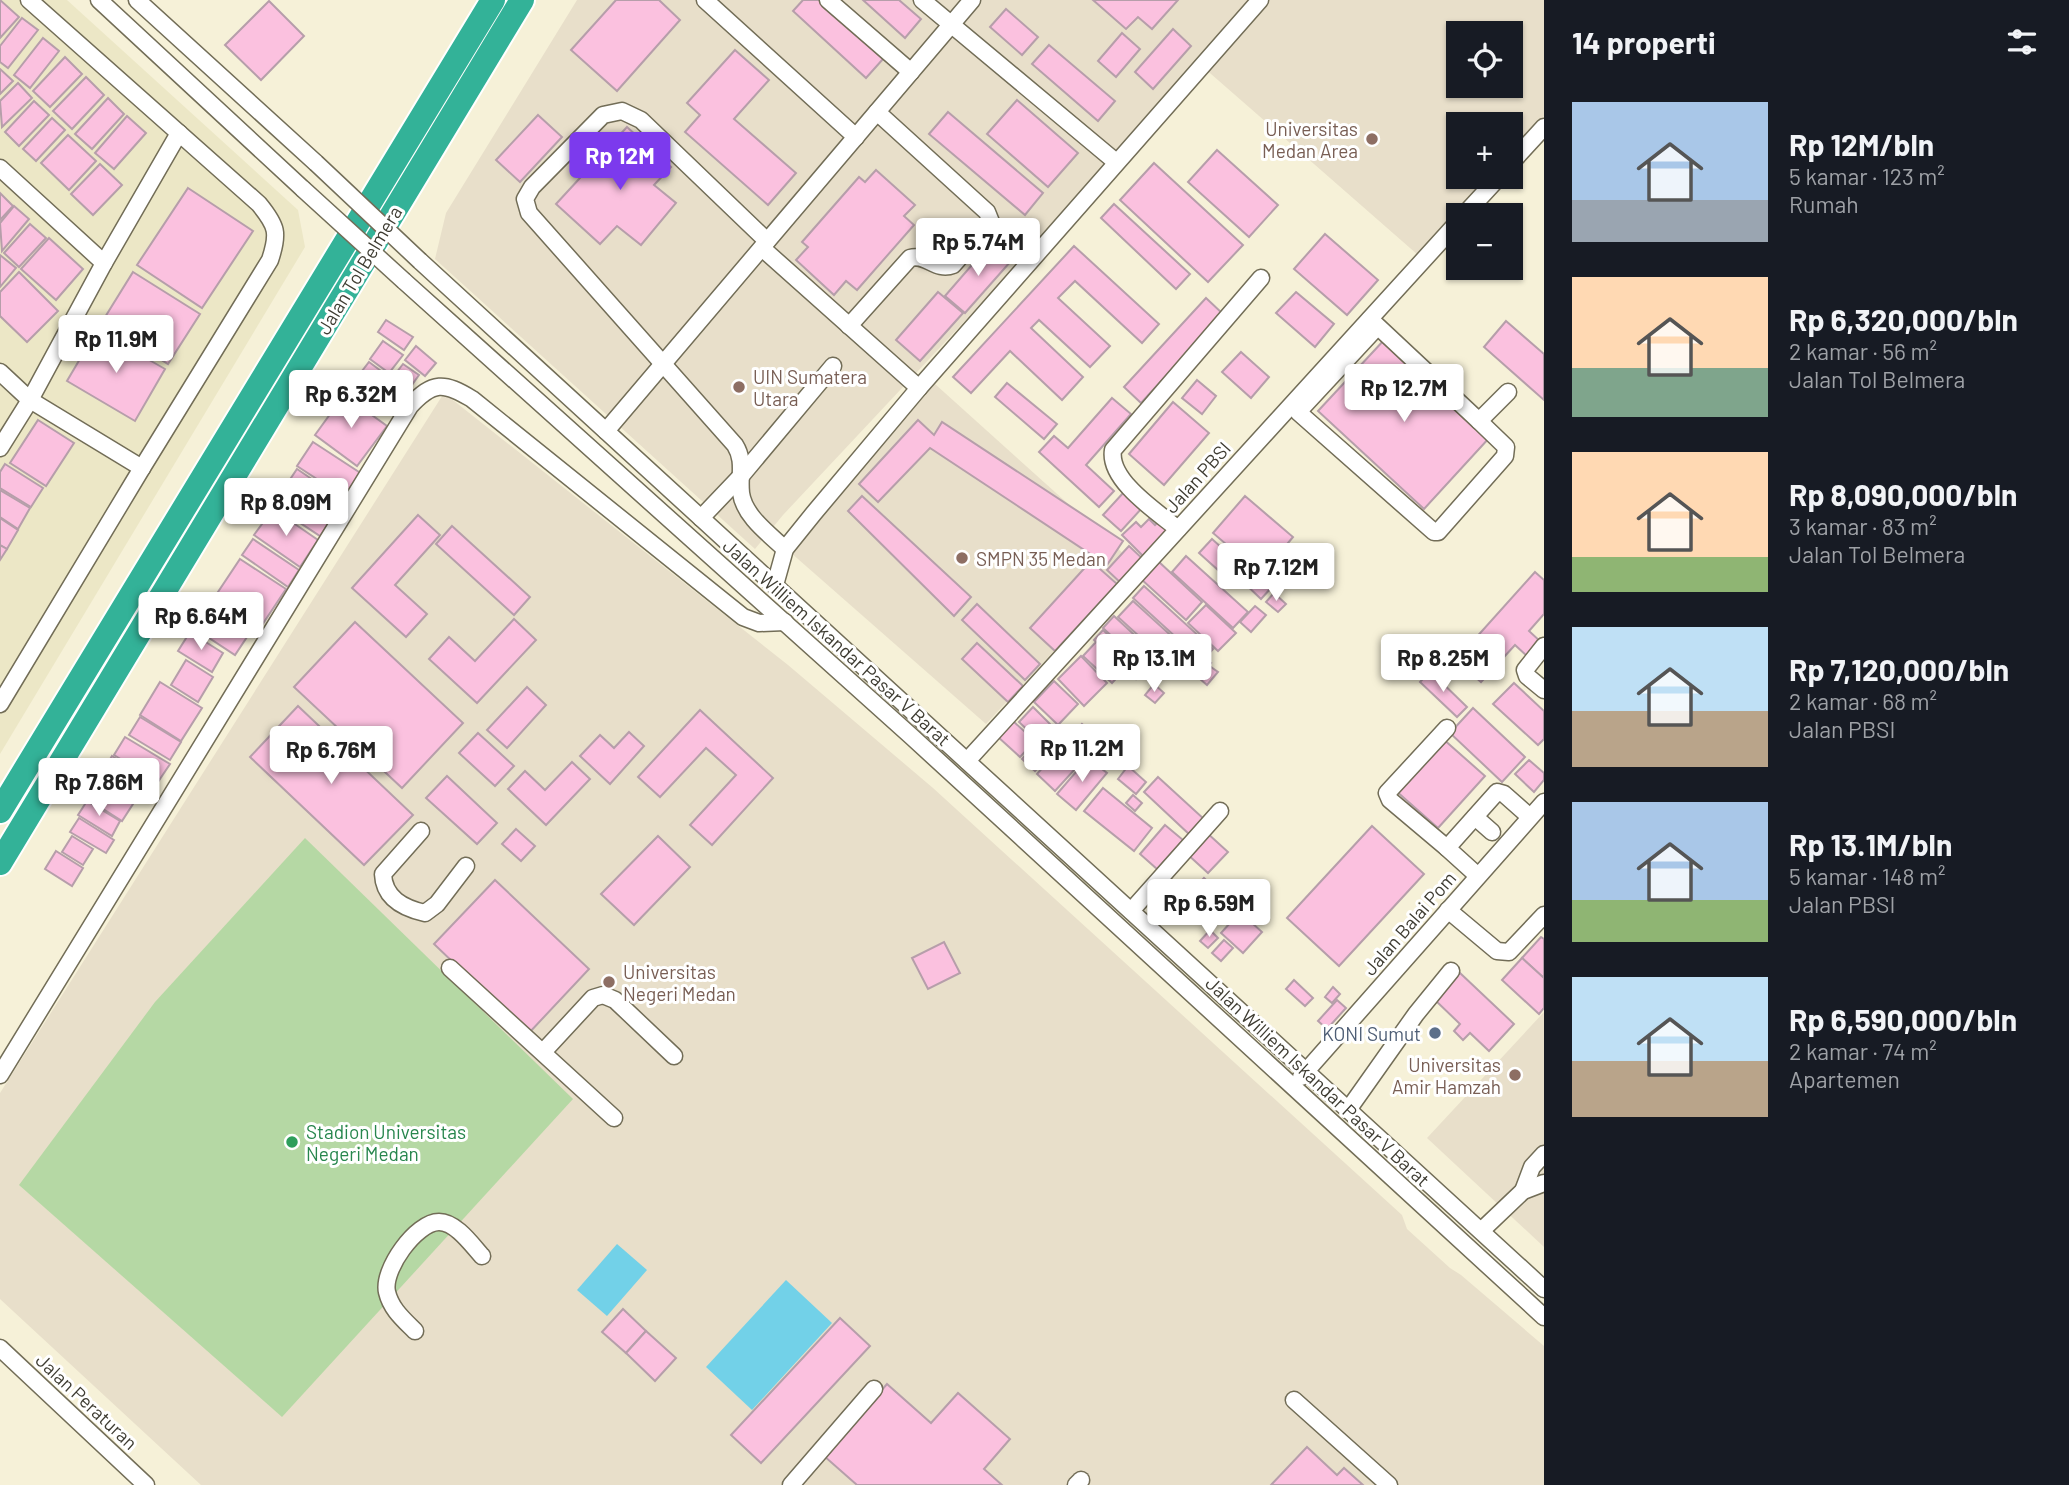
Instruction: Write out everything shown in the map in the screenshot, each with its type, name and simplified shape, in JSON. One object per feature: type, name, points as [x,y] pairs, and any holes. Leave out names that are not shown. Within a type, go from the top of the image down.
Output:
[{"type":"highway","name":"Jalan Tol Belmera","points":[[0,811],[493,0]]},
{"type":"highway","name":"Jalan Tol Belmera","points":[[0,863],[522,0]]},
{"type":"street","points":[[0,704],[270,260],[276,241],[276,230],[271,219],[259,204],[29,0]]},
{"type":"street","name":"Jalan Williem Iskandar Pasar V Barat","points":[[99,0],[404,281],[785,622],[1544,1317]]},
{"type":"street","name":"Jalan Williem Iskandar Pasar V Barat","points":[[137,0],[1544,1289]]},
{"type":"street","points":[[705,0],[856,137]]},
{"type":"street","points":[[828,0],[911,72]]},
{"type":"street","points":[[922,0],[1116,162]]},
{"type":"street","points":[[606,431],[972,0]]},
{"type":"street","points":[[775,585],[785,549],[919,388],[1260,0]]},
{"type":"street","points":[[785,549],[744,504],[741,493],[742,463],[735,445],[528,213],[525,199],[531,187],[603,115],[622,111],[641,120],[764,245],[919,388]]},
{"type":"street","points":[[849,326],[910,258],[921,257],[937,266],[953,265],[991,222],[987,212],[877,112]]},
{"type":"street","points":[[1523,150],[1544,127]]},
{"type":"street","points":[[0,448],[30,400],[104,263],[179,133]]},
{"type":"street","points":[[0,168],[104,263]]},
{"type":"street","points":[[1475,203],[1488,189]]},
{"type":"street","name":"Jalan PBSI","points":[[967,761],[1178,529],[1373,323],[1446,236]]},
{"type":"street","points":[[1178,529],[1122,480],[1111,460],[1113,450],[1261,278]]},
{"type":"street","points":[[1373,323],[1479,421],[1506,447],[1505,456],[1438,532],[1434,532],[1298,412],[1373,323]]},
{"type":"street","points":[[701,518],[741,476],[833,366]]},
{"type":"street","points":[[0,372],[30,400],[142,468]]},
{"type":"street","points":[[0,1075],[410,406],[430,388],[447,387],[472,400],[743,617],[760,623],[785,622]]},
{"type":"street","points":[[1479,421],[1508,392]]},
{"type":"street","points":[[1544,646],[1525,670],[1527,676],[1544,690]]},
{"type":"street","points":[[1447,728],[1387,793],[1390,800],[1478,876]]},
{"type":"street","points":[[1447,848],[1495,793],[1499,792],[1531,817]]},
{"type":"street","name":"Jalan Balai Pom","points":[[1292,1086],[1544,802]]},
{"type":"street","points":[[1131,911],[1220,811]]},
{"type":"street","points":[[1475,817],[1492,832]]},
{"type":"street","points":[[421,831],[383,874],[387,892],[401,904],[408,909],[425,913],[436,904],[467,866]]},
{"type":"street","points":[[1448,911],[1497,951],[1505,953],[1509,953],[1544,915]]},
{"type":"street","points":[[1140,946],[1153,931]]},
{"type":"street","points":[[450,968],[614,1118]]},
{"type":"street","points":[[1348,1110],[1410,1022],[1451,971]]},
{"type":"street","points":[[543,1052],[593,998],[603,995],[615,1000],[674,1056]]},
{"type":"street","points":[[1523,1191],[1532,1167],[1544,1154]]},
{"type":"street","points":[[1481,1231],[1523,1191],[1544,1183]]},
{"type":"street","points":[[415,1331],[397,1314],[387,1293],[388,1273],[402,1250],[416,1235],[431,1224],[439,1222],[452,1226],[482,1256]]},
{"type":"street","name":"Jalan Peraturan","points":[[0,1348],[146,1485]]},
{"type":"street","points":[[791,1485],[874,1390]]},
{"type":"street","points":[[1294,1400],[1389,1485]]},
{"type":"shaded area","points":[[0,0],[67,0],[298,210],[305,247],[0,754]]},
{"type":"shaded area","name":"UIN Sumatera Utara","points":[[577,0],[1544,0],[1544,116],[1523,139],[1523,112],[1446,112],[1446,189],[1478,189],[1465,203],[1446,203],[1446,224],[1418,255],[1203,67],[783,515],[755,549],[435,259],[446,213]]},
{"type":"shaded area","name":"SMPN 35 Medan","points":[[935,384],[1135,564],[986,724],[790,552]]},
{"type":"shaded area","name":"Universitas Negeri Medan","points":[[444,393],[788,665],[933,788],[1402,1215],[1407,1229],[1544,1346],[1544,1485],[201,1485],[0,1299],[0,1093]]},
{"type":"shaded area","name":"Universitas Amir Hamzah","points":[[1544,1012],[1544,1247],[1427,1138]]},
{"type":"green space","name":"Stadion Universitas Negeri Medan","points":[[305,838],[573,1099],[282,1417],[19,1185],[155,1002]]},
{"type":"water","points":[[617,1244],[647,1270],[607,1316],[577,1290]]},
{"type":"water","points":[[786,1280],[832,1323],[752,1410],[706,1367]]},
{"type":"building","points":[[0,0],[19,17],[0,38]]},
{"type":"building","points":[[616,0],[659,0],[680,20],[617,91],[571,50]]},
{"type":"building","points":[[803,0],[819,0],[883,59],[866,78],[793,11]]},
{"type":"building","points":[[863,0],[899,0],[921,19],[905,38]]},
{"type":"building","points":[[1093,0],[1178,0],[1152,29],[1138,17],[1126,29]]},
{"type":"building","points":[[269,1],[304,36],[261,80],[225,45]]},
{"type":"building","points":[[1006,9],[1038,37],[1022,55],[990,27]]},
{"type":"building","points":[[22,18],[38,30],[8,68],[0,62],[0,46]]},
{"type":"building","points":[[1173,29],[1191,46],[1153,89],[1135,72]]},
{"type":"building","points":[[1122,33],[1140,49],[1116,77],[1098,61]]},
{"type":"building","points":[[43,38],[59,51],[30,88],[14,75]]},
{"type":"building","points":[[1049,45],[1115,101],[1098,121],[1032,64]]},
{"type":"building","points":[[735,50],[769,80],[734,119],[796,173],[768,205],[685,132],[700,115],[687,103]]},
{"type":"building","points":[[65,57],[82,74],[50,107],[33,91]]},
{"type":"building","points":[[0,69],[13,81],[0,94]]},
{"type":"building","points":[[86,77],[104,95],[72,129],[53,111]]},
{"type":"building","points":[[18,83],[32,98],[2,127],[0,101]]},
{"type":"building","points":[[108,98],[124,114],[92,149],[75,134]]},
{"type":"building","points":[[1017,100],[1078,153],[1048,187],[987,134]]},
{"type":"building","points":[[34,101],[49,115],[19,146],[5,132]]},
{"type":"building","points":[[948,112],[1043,193],[1025,215],[929,134]]},
{"type":"building","points":[[538,115],[562,137],[520,182],[496,160]]},
{"type":"building","points":[[127,116],[146,133],[114,169],[95,153]]},
{"type":"building","points":[[52,118],[65,130],[36,161],[23,149]]},
{"type":"building","points":[[627,127],[671,167],[654,185],[676,203],[641,245],[617,226],[600,244],[556,204]]},
{"type":"building","points":[[68,135],[96,161],[69,190],[41,163]]},
{"type":"building","points":[[1217,150],[1278,205],[1249,237],[1188,182]]},
{"type":"building","points":[[1154,163],[1243,245],[1208,282],[1120,200]]},
{"type":"building","points":[[100,164],[122,185],[93,215],[71,194]]},
{"type":"building","points":[[876,170],[915,205],[904,216],[914,225],[857,290],[846,281],[834,295],[796,260],[808,247],[802,242],[859,177],[865,182]]},
{"type":"building","points":[[188,188],[253,231],[202,308],[137,265]]},
{"type":"building","points":[[0,193],[13,206],[0,220]]},
{"type":"building","points":[[1114,204],[1190,274],[1176,289],[1101,218]]},
{"type":"building","points":[[14,206],[29,219],[2,251],[0,223]]},
{"type":"building","points":[[30,224],[46,238],[19,267],[4,253]]},
{"type":"building","points":[[1014,230],[1028,242],[1014,259],[999,247]]},
{"type":"building","points":[[1325,234],[1378,280],[1347,315],[1294,269]]},
{"type":"building","points":[[49,238],[83,269],[56,300],[21,269]]},
{"type":"building","points":[[991,243],[1011,261],[965,313],[945,296]]},
{"type":"building","points":[[1074,246],[1159,324],[1142,343],[1075,281],[1058,298],[1110,346],[1090,367],[1039,320],[1031,328],[1083,377],[1062,400],[1010,351],[971,393],[953,377]]},
{"type":"building","points":[[0,255],[16,268],[0,287]]},
{"type":"building","points":[[19,272],[58,311],[27,342],[0,316],[0,292]]},
{"type":"building","points":[[133,272],[200,314],[168,364],[102,322]]},
{"type":"building","points":[[938,292],[963,313],[920,361],[896,340]]},
{"type":"building","points":[[1296,292],[1334,324],[1315,347],[1276,313]]},
{"type":"building","points":[[1206,298],[1223,314],[1141,403],[1124,387]]},
{"type":"building","points":[[386,320],[413,337],[404,350],[378,332]]},
{"type":"building","points":[[1506,321],[1544,354],[1544,400],[1484,347]]},
{"type":"building","points":[[97,330],[165,369],[135,421],[67,381]]},
{"type":"building","points":[[1385,339],[1490,437],[1424,509],[1318,411]]},
{"type":"building","points":[[383,341],[403,355],[389,373],[370,359]]},
{"type":"building","points":[[416,346],[436,363],[425,376],[405,360]]},
{"type":"building","points":[[1241,352],[1269,377],[1251,398],[1222,372]]},
{"type":"building","points":[[369,362],[408,391],[398,405],[359,375]]},
{"type":"building","points":[[403,364],[419,375],[409,389],[393,377]]},
{"type":"building","points":[[1197,380],[1216,396],[1202,414],[1182,398]]},
{"type":"building","points":[[361,381],[388,401],[377,415],[350,396]]},
{"type":"building","points":[[1007,383],[1057,424],[1044,439],[995,397]]},
{"type":"building","points":[[344,395],[387,426],[357,466],[315,435]]},
{"type":"building","points":[[1112,398],[1131,414],[1086,465],[1114,491],[1099,507],[1039,452],[1054,436],[1068,448]]},
{"type":"building","points":[[1173,402],[1209,433],[1164,485],[1129,454]]},
{"type":"building","points":[[38,420],[74,443],[46,486],[10,463]]},
{"type":"building","points":[[918,420],[934,435],[942,422],[1123,541],[1107,565],[930,448],[878,502],[859,484]]},
{"type":"building","points":[[313,442],[362,474],[346,498],[297,466]]},
{"type":"building","points":[[5,464],[43,488],[31,507],[0,488],[0,472]]},
{"type":"building","points":[[297,469],[344,501],[320,536],[273,505]]},
{"type":"building","points":[[0,490],[30,508],[18,529],[0,517]]},
{"type":"building","points":[[1124,492],[1142,508],[1121,531],[1103,515]]},
{"type":"building","points":[[862,496],[971,597],[954,616],[848,511]]},
{"type":"building","points":[[1245,496],[1293,537],[1283,549],[1291,556],[1275,573],[1268,567],[1262,575],[1213,533]]},
{"type":"building","points":[[273,509],[318,540],[300,567],[254,535]]},
{"type":"building","points":[[418,515],[440,535],[395,585],[427,614],[406,637],[352,588]]},
{"type":"building","points":[[0,518],[18,530],[7,549],[0,545]]},
{"type":"building","points":[[1162,518],[1173,528],[1144,557],[1122,535],[1136,522],[1141,527],[1149,519],[1155,525]]},
{"type":"building","points":[[452,526],[530,597],[514,615],[436,544]]},
{"type":"building","points":[[253,539],[299,570],[288,587],[242,555]]},
{"type":"building","points":[[1212,539],[1231,556],[1218,570],[1199,553]]},
{"type":"building","points":[[0,545],[7,549],[0,560]]},
{"type":"building","points":[[1129,546],[1145,561],[1123,585],[1107,570]]},
{"type":"building","points":[[1186,556],[1248,612],[1233,628],[1172,572]]},
{"type":"building","points":[[240,559],[286,589],[254,637],[208,607]]},
{"type":"building","points":[[1091,561],[1117,584],[1055,651],[1030,628]]},
{"type":"building","points":[[1158,561],[1202,602],[1186,620],[1141,579]]},
{"type":"building","points":[[1250,570],[1271,588],[1261,599],[1241,580]]},
{"type":"building","points":[[1535,572],[1544,580],[1544,614],[1529,631],[1542,643],[1528,657],[1515,645],[1481,682],[1456,660]]},
{"type":"building","points":[[1144,586],[1213,649],[1202,661],[1133,598]]},
{"type":"building","points":[[1274,593],[1286,604],[1278,612],[1266,602]]},
{"type":"building","points":[[1133,601],[1177,641],[1163,658],[1118,617]]},
{"type":"building","points":[[977,604],[1040,664],[1025,680],[962,620]]},
{"type":"building","points":[[1206,605],[1236,633],[1218,651],[1188,623]]},
{"type":"building","points":[[1255,606],[1266,615],[1251,632],[1240,622]]},
{"type":"building","points":[[209,612],[247,637],[235,655],[197,630]]},
{"type":"building","points":[[1114,616],[1156,655],[1145,667],[1103,628]]},
{"type":"building","points":[[514,619],[536,640],[477,703],[429,659],[449,637],[475,661]]},
{"type":"building","points":[[355,622],[463,723],[402,788],[294,687]]},
{"type":"building","points":[[1103,630],[1145,669],[1136,679],[1125,669],[1112,683],[1083,656]]},
{"type":"building","points":[[190,632],[223,653],[212,672],[178,651]]},
{"type":"building","points":[[977,643],[1023,686],[1008,702],[962,659]]},
{"type":"building","points":[[1081,656],[1107,683],[1084,706],[1058,679]]},
{"type":"building","points":[[1206,659],[1211,663],[1205,670],[1200,665]]},
{"type":"building","points":[[186,660],[213,677],[198,702],[171,685]]},
{"type":"building","points":[[1211,667],[1218,672],[1207,685],[1200,679]]},
{"type":"building","points":[[1430,671],[1467,707],[1457,717],[1420,682]]},
{"type":"building","points":[[1054,681],[1078,704],[1058,725],[1034,702]]},
{"type":"building","points":[[160,682],[202,708],[181,741],[140,715]]},
{"type":"building","points":[[1514,683],[1544,711],[1544,739],[1538,745],[1493,704]]},
{"type":"building","points":[[1154,684],[1164,693],[1155,703],[1145,695]]},
{"type":"building","points":[[527,687],[546,705],[507,748],[487,730]]},
{"type":"building","points":[[298,706],[413,815],[364,865],[250,757]]},
{"type":"building","points":[[1033,707],[1050,724],[1036,738],[1019,722]]},
{"type":"building","points":[[1473,708],[1525,757],[1502,782],[1450,733]]},
{"type":"building","points":[[700,710],[773,778],[712,845],[690,825],[736,775],[706,748],[660,797],[638,777]]},
{"type":"building","points":[[140,717],[181,742],[170,760],[129,735]]},
{"type":"building","points":[[1013,721],[1035,741],[1020,757],[998,737]]},
{"type":"building","points":[[1082,724],[1097,736],[1083,752],[1068,740]]},
{"type":"building","points":[[1053,725],[1065,737],[1035,771],[1022,759]]},
{"type":"building","points":[[629,732],[644,746],[610,784],[580,756],[600,735],[614,748]]},
{"type":"building","points":[[478,733],[514,766],[495,786],[459,753]]},
{"type":"building","points":[[125,737],[170,764],[158,782],[114,755]]},
{"type":"building","points":[[1442,738],[1485,776],[1438,828],[1395,790]]},
{"type":"building","points":[[1066,741],[1085,758],[1055,791],[1037,774]]},
{"type":"building","points":[[112,756],[152,781],[141,799],[101,775]]},
{"type":"building","points":[[1088,758],[1107,773],[1076,810],[1057,794]]},
{"type":"building","points":[[1529,760],[1544,773],[1544,780],[1534,792],[1515,774]]},
{"type":"building","points":[[572,762],[590,779],[546,825],[508,789],[525,771],[545,790]]},
{"type":"building","points":[[1128,766],[1146,782],[1136,794],[1118,779]]},
{"type":"building","points":[[447,776],[497,823],[477,844],[426,798]]},
{"type":"building","points":[[1158,777],[1205,820],[1190,835],[1144,792]]},
{"type":"building","points":[[100,783],[133,804],[122,821],[89,800]]},
{"type":"building","points":[[1103,788],[1152,828],[1134,851],[1084,811]]},
{"type":"building","points":[[1133,795],[1142,803],[1135,811],[1126,803]]},
{"type":"building","points":[[87,801],[120,821],[112,836],[78,815]]},
{"type":"building","points":[[79,818],[114,840],[106,853],[70,832]]},
{"type":"building","points":[[1165,825],[1183,840],[1157,869],[1140,854]]},
{"type":"building","points":[[1372,826],[1424,874],[1339,966],[1287,918]]},
{"type":"building","points":[[516,829],[535,846],[521,861],[502,844]]},
{"type":"building","points":[[1206,832],[1228,852],[1208,873],[1186,853]]},
{"type":"building","points":[[72,836],[93,849],[83,865],[62,852]]},
{"type":"building","points":[[658,836],[690,867],[634,925],[601,894]]},
{"type":"building","points":[[56,851],[83,868],[72,886],[45,869]]},
{"type":"building","points":[[1204,878],[1227,899],[1208,921],[1184,900]]},
{"type":"building","points":[[495,880],[589,969],[528,1034],[434,944]]},
{"type":"building","points":[[1159,887],[1167,894],[1161,901],[1152,894]]},
{"type":"building","points":[[1185,905],[1194,913],[1186,921],[1178,913]]},
{"type":"building","points":[[1240,912],[1262,932],[1243,953],[1221,933]]},
{"type":"building","points":[[1210,930],[1218,938],[1208,948],[1200,941]]},
{"type":"building","points":[[1541,937],[1544,939],[1544,978],[1522,958]]},
{"type":"building","points":[[1224,940],[1233,948],[1221,961],[1212,953]]},
{"type":"building","points":[[944,942],[960,973],[928,989],[912,958]]},
{"type":"building","points":[[1522,958],[1544,978],[1544,1008],[1539,1014],[1502,980]]},
{"type":"building","points":[[1460,973],[1514,1024],[1489,1051],[1470,1033],[1463,1040],[1454,1031],[1460,1024],[1435,1000]]},
{"type":"building","points":[[1294,980],[1313,998],[1305,1006],[1286,989]]},
{"type":"building","points":[[1333,987],[1340,994],[1332,1003],[1325,997]]},
{"type":"building","points":[[1337,1000],[1346,1008],[1327,1029],[1318,1021]]},
{"type":"building","points":[[623,1309],[646,1331],[626,1353],[602,1332]]},
{"type":"building","points":[[840,1318],[870,1346],[761,1463],[731,1435]]},
{"type":"building","points":[[646,1331],[676,1358],[655,1381],[626,1353]]},
{"type":"building","points":[[887,1384],[931,1423],[958,1393],[1010,1439],[984,1469],[1002,1485],[857,1485],[824,1456]]},
{"type":"building","points":[[1307,1447],[1337,1475],[1344,1468],[1363,1485],[1271,1485]]},
{"type":"place","name":"Universitas Medan Area","points":[[1372,139]]},
{"type":"place","name":"UIN Sumatera Utara","points":[[739,387]]},
{"type":"place","name":"SMPN 35 Medan","points":[[962,558]]},
{"type":"place","name":"Universitas Negeri Medan","points":[[609,982]]},
{"type":"place","name":"KONI Sumut","points":[[1435,1033]]},
{"type":"place","name":"Universitas Amir Hamzah","points":[[1515,1075]]},
{"type":"place","name":"Stadion Universitas Negeri Medan","points":[[292,1142]]}]
